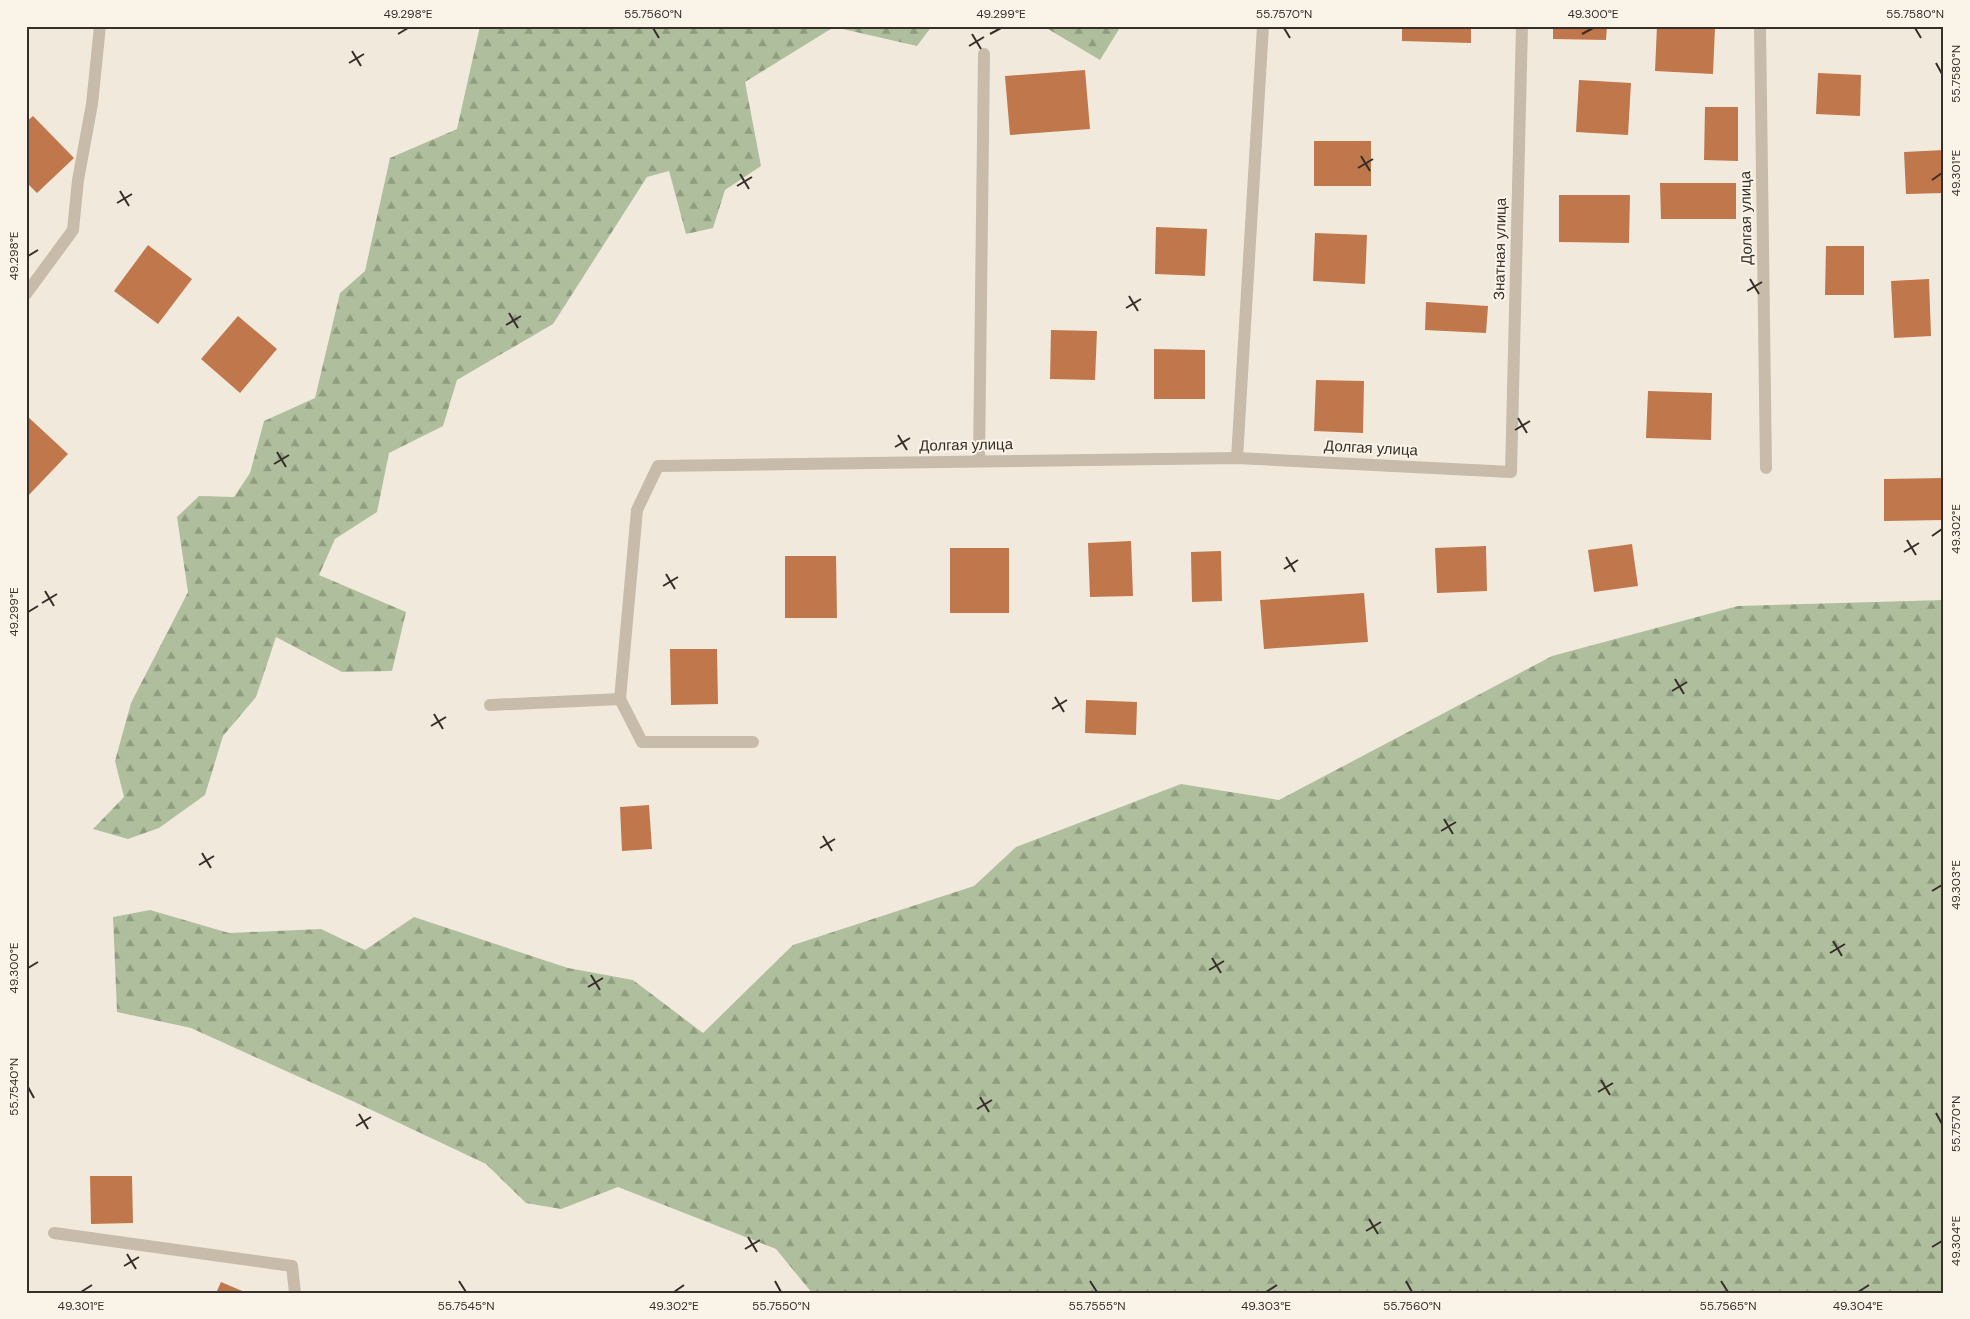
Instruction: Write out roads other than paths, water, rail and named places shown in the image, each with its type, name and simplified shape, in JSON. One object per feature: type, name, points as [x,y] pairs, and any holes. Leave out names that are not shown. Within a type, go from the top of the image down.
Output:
[{"type":"street","points":[[26,294],[73,230],[78,180],[92,104],[100,26]]},
{"type":"street","points":[[1237,458],[1263,26]]},
{"type":"street","name":"Знатная улица","points":[[1511,472],[1522,26]]},
{"type":"street","name":"Долгая улица","points":[[1760,26],[1766,468]]},
{"type":"street","points":[[979,461],[984,54]]},
{"type":"street","name":"Долгая улица","points":[[620,699],[637,510],[658,466],[1237,458],[1511,472]]},
{"type":"street","points":[[490,705],[620,699],[642,742],[753,742]]},
{"type":"street","points":[[54,1233],[292,1266],[294,1293]]}]
